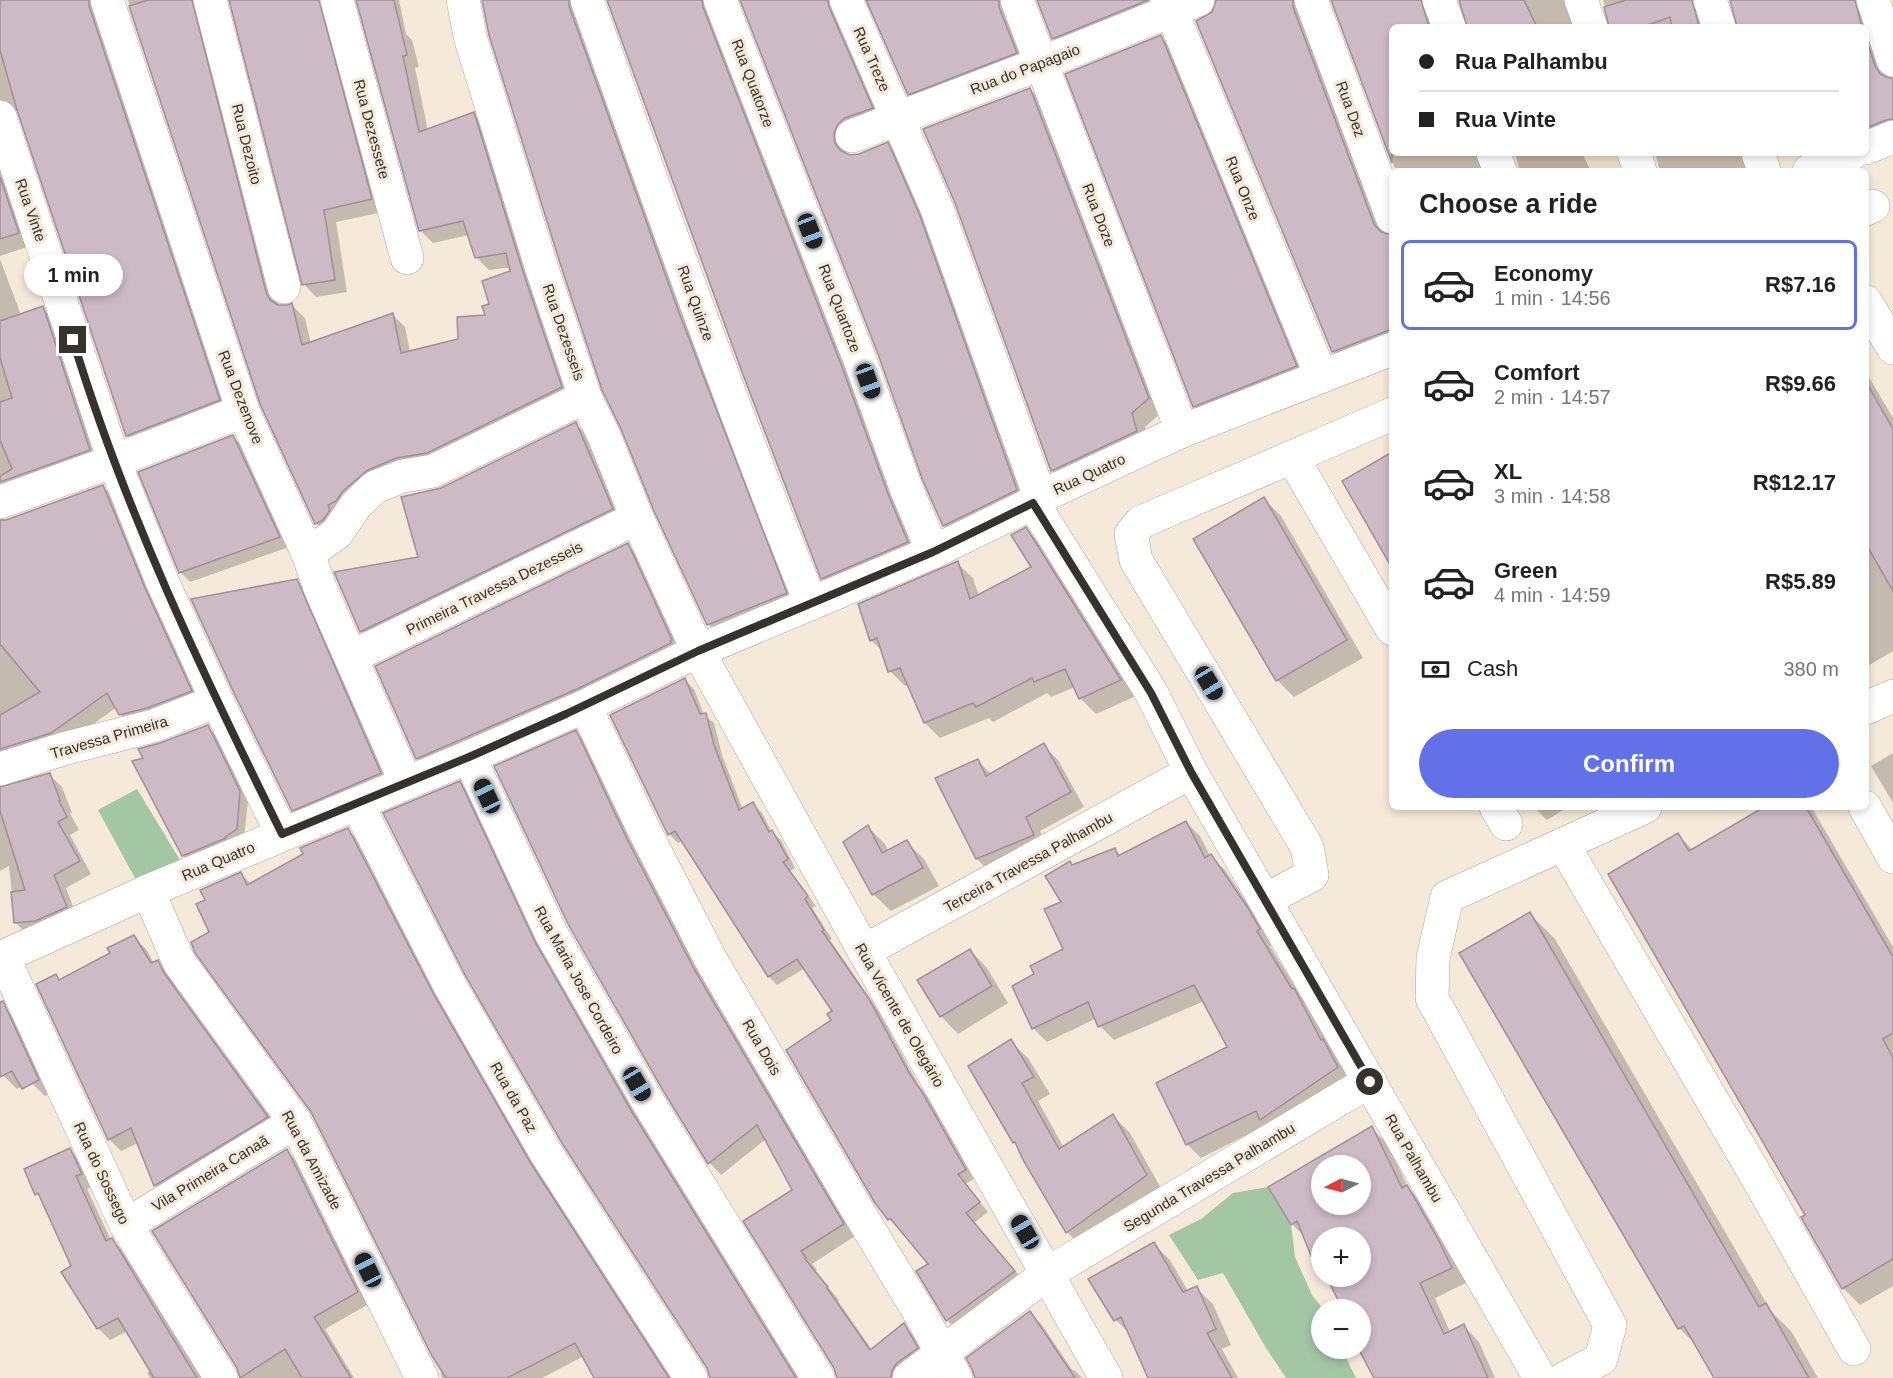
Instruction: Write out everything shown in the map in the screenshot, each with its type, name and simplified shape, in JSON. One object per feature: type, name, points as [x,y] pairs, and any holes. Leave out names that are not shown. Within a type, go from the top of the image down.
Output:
[{"type":"street","name":"Rua Dezenove","points":[[107,0],[243,411],[308,554],[320,588],[406,783]]},
{"type":"street","name":"Rua Dezoito","points":[[210,0],[284,287]]},
{"type":"street","name":"Rua Dezessete","points":[[337,0],[407,258]]},
{"type":"street","name":"Rua Dezesseis","points":[[463,0],[471,40],[542,269],[585,397],[698,651]]},
{"type":"street","name":"Rua Quinze","points":[[587,0],[672,237],[811,604]]},
{"type":"street","name":"Rua Quatorze","points":[[720,0],[785,166]]},
{"type":"street","name":"Rua Treze","points":[[846,0],[898,117]]},
{"type":"street","name":"Rua Doze","points":[[1017,0],[1182,431]]},
{"type":"street","name":"Rua Dez","points":[[1311,0],[1389,209]]},
{"type":"street","points":[[1439,0],[1448,24]]},
{"type":"street","points":[[1581,0],[1590,24]]},
{"type":"street","points":[[1710,0],[1718,24]]},
{"type":"street","points":[[1873,0],[1893,60]]},
{"type":"street","name":"Rua do Papagaio","points":[[852,136],[1042,63],[1179,4]]},
{"type":"street","name":"Rua Onze","points":[[1179,4],[1321,376]]},
{"type":"street","points":[[898,117],[937,209],[1036,500]]},
{"type":"street","name":"Rua Vinte","points":[[1,124],[114,461],[162,581],[216,701],[282,834]]},
{"type":"street","points":[[1869,147],[1893,137]]},
{"type":"street","points":[[1816,168],[1846,156]]},
{"type":"street","name":"Rua Quartoze","points":[[785,166],[860,360],[906,488],[933,552]]},
{"type":"street","points":[[1869,307],[1893,348]]},
{"type":"street","name":"Rua Quatro","points":[[2,957],[148,891],[585,706],[698,651],[933,552],[1182,431],[1389,350]]},
{"type":"street","points":[[308,554],[337,533],[356,505],[375,487],[403,476],[433,471],[585,397]]},
{"type":"street","points":[[0,502],[243,411]]},
{"type":"street","points":[[1265,900],[1312,875],[1307,848],[1136,560],[1131,534],[1141,522],[1389,415]]},
{"type":"street","points":[[1292,457],[1389,623]]},
{"type":"street","name":"Rua Palhambu","points":[[1036,500],[1151,693],[1191,772],[1539,1378]]},
{"type":"street","name":"Primeira Travessa Dezesseis","points":[[351,657],[637,518]]},
{"type":"street","name":"Rua Vicente de Olegário","points":[[698,651],[864,951],[1106,1378]]},
{"type":"street","points":[[1869,707],[1893,696]]},
{"type":"street","name":"Travessa Primeira","points":[[0,769],[63,749],[153,726],[216,701]]},
{"type":"street","name":"Rua Dois","points":[[585,706],[644,830],[711,960],[949,1366]]},
{"type":"street","name":"Rua Maria Jose Cordeiro","points":[[469,757],[551,933],[648,1102],[818,1378]]},
{"type":"street","name":"Terceira Travessa Palhambu","points":[[864,951],[1191,772]]},
{"type":"street","name":"Rua da Paz","points":[[357,804],[448,984],[535,1133],[691,1378]]},
{"type":"street","points":[[1565,1378],[1601,1359],[1610,1324],[1432,998],[1433,958],[1446,897],[1638,810]]},
{"type":"street","points":[[1867,810],[1893,857]]},
{"type":"street","points":[[1563,844],[1854,1349]]},
{"type":"street","name":"Rua da Amizade","points":[[148,891],[179,962],[295,1122],[422,1378]]},
{"type":"street","name":"Rua do Sossego","points":[[2,957],[126,1225],[221,1378]]},
{"type":"street","name":"Segunda Travessa Palhambu","points":[[909,1378],[949,1366],[1048,1273],[1370,1082]]},
{"type":"street","name":"Vila Primeira Canaã","points":[[126,1225],[295,1122]]},
{"type":"shaded area","points":[[1493,156],[1623,156],[1628,168],[1499,168]]},
{"type":"green space","points":[[137,789],[183,865],[136,880],[98,810]]},
{"type":"green space","points":[[1268,1187],[1291,1225],[1295,1257],[1315,1299],[1311,1299],[1311,1359],[1347,1359],[1356,1378],[1286,1378],[1223,1273],[1198,1280],[1169,1235],[1201,1219],[1233,1193]]},
{"type":"building","points":[[0,0],[89,0],[89,6],[220,400],[126,436],[17,110],[0,50]]},
{"type":"building","points":[[148,0],[192,0],[266,292],[270,300],[278,305],[292,303],[302,345],[393,313],[401,353],[458,339],[457,317],[485,315],[482,306],[489,304],[482,281],[510,271],[506,253],[475,258],[463,221],[419,231],[356,0],[394,0],[407,55],[403,56],[419,132],[474,112],[524,275],[562,387],[427,453],[396,458],[368,470],[343,491],[336,501],[328,505],[330,510],[323,520],[315,524],[260,404],[129,6]]},
{"type":"building","points":[[229,0],[319,0],[372,199],[324,210],[335,280],[302,285]]},
{"type":"building","points":[[482,0],[569,0],[569,6],[678,310],[787,593],[707,625],[654,511],[621,429],[602,390],[489,35]]},
{"type":"building","points":[[607,0],[702,0],[908,542],[821,579],[742,372]]},
{"type":"building","points":[[740,0],[828,0],[873,108],[845,118],[838,124],[834,133],[835,143],[841,151],[850,155],[859,154],[888,142],[920,216],[1017,490],[943,526],[923,481],[878,354]]},
{"type":"building","points":[[866,0],[999,0],[999,7],[1017,53],[908,95]]},
{"type":"building","points":[[1037,0],[1148,0],[1052,39]]},
{"type":"building","points":[[1216,0],[1293,0],[1293,7],[1374,224],[1381,232],[1389,234],[1389,330],[1332,352],[1196,21],[1212,12]]},
{"type":"building","points":[[1331,0],[1421,0],[1428,24],[1389,24],[1389,155]]},
{"type":"building","points":[[1459,0],[1524,0],[1536,24],[1466,24]]},
{"type":"building","points":[[1626,0],[1692,0],[1698,24],[1671,24],[1670,17],[1651,24],[1608,24],[1604,7]]},
{"type":"building","points":[[1730,0],[1855,0],[1861,24],[1736,24]]},
{"type":"building","points":[[1161,35],[1297,366],[1193,407],[1065,74]]},
{"type":"building","points":[[1869,47],[1880,74],[1893,78],[1893,119],[1869,127]]},
{"type":"building","points":[[1030,88],[1149,398],[1132,413],[1137,431],[1051,471],[955,203],[923,129]]},
{"type":"building","points":[[0,177],[19,233],[0,239]]},
{"type":"building","points":[[43,306],[90,450],[0,482],[0,476],[12,469],[0,440],[0,402],[12,398],[0,358],[0,321]]},
{"type":"building","points":[[1869,387],[1893,429],[1893,591],[1869,549]]},
{"type":"building","points":[[576,422],[613,509],[360,632],[334,572],[418,557],[401,497],[441,488]]},
{"type":"building","points":[[233,435],[280,537],[179,573],[138,472]]},
{"type":"building","points":[[1389,454],[1389,563],[1342,481]]},
{"type":"building","points":[[103,485],[145,588],[192,691],[147,708],[119,715],[107,693],[51,733],[0,749],[0,715],[40,692],[0,644],[0,520],[6,520]]},
{"type":"building","points":[[1264,497],[1347,640],[1276,681],[1193,539]]},
{"type":"building","points":[[1026,527],[1121,680],[1079,699],[1065,669],[1034,682],[1032,678],[976,707],[973,703],[924,723],[900,668],[888,672],[877,638],[870,641],[858,604],[958,561],[970,599],[1031,567],[1011,535]]},
{"type":"building","points":[[628,543],[672,640],[671,643],[577,689],[416,759],[375,666]]},
{"type":"building","points":[[297,579],[381,773],[292,811],[191,599]]},
{"type":"building","points":[[685,678],[700,714],[706,713],[714,745],[739,810],[753,802],[769,832],[772,830],[788,859],[783,862],[808,896],[805,899],[824,930],[822,931],[869,999],[966,1170],[958,1174],[980,1202],[966,1213],[1015,1271],[946,1321],[916,1271],[928,1264],[875,1203],[786,1050],[831,1020],[827,1014],[832,1011],[797,959],[768,977],[675,831],[668,835],[610,715]]},
{"type":"building","points":[[208,725],[240,791],[237,829],[226,838],[182,856],[132,761],[143,758],[138,749]]},
{"type":"building","points":[[576,730],[627,839],[694,969],[844,1224],[801,1251],[805,1259],[828,1287],[870,1350],[904,1323],[918,1348],[897,1363],[892,1370],[891,1378],[837,1378],[834,1368],[743,1221],[792,1190],[757,1125],[708,1164],[568,924],[494,766]]},
{"type":"building","points":[[1044,743],[1071,792],[1026,817],[1034,835],[976,859],[935,778],[978,759],[986,776]]},
{"type":"building","points":[[50,773],[67,817],[58,822],[80,861],[54,875],[67,907],[35,921],[14,923],[11,892],[25,890],[0,811],[0,787]]},
{"type":"building","points":[[460,781],[535,942],[632,1112],[796,1378],[710,1378],[707,1368],[562,1143],[465,975],[383,813]]},
{"type":"building","points":[[1759,810],[1808,810],[1893,957],[1893,1033],[1883,1039],[1893,1058],[1893,1259],[1842,1289],[1801,1217],[1805,1215],[1608,874],[1678,833],[1689,851]]},
{"type":"building","points":[[1186,821],[1205,858],[1211,854],[1248,908],[1260,929],[1257,931],[1292,989],[1294,988],[1338,1067],[1260,1120],[1256,1111],[1186,1145],[1156,1083],[1227,1047],[1194,985],[1098,1027],[1088,1002],[1032,1029],[1012,986],[1034,974],[1030,966],[1063,949],[1044,909],[1061,902],[1045,876],[1070,861],[1072,865],[1115,848],[1118,856]]},
{"type":"building","points":[[868,825],[882,853],[907,840],[923,868],[872,895],[843,842]]},
{"type":"building","points":[[348,828],[433,993],[530,1162],[669,1378],[594,1378],[575,1343],[507,1378],[446,1378],[432,1356],[311,1112],[195,953],[191,942],[209,932],[196,904],[205,900],[200,890],[241,872],[247,885],[303,854],[300,848]]},
{"type":"building","points":[[1530,912],[1759,1307],[1766,1303],[1809,1378],[1714,1378],[1684,1326],[1678,1329],[1459,953]]},
{"type":"building","points":[[134,935],[151,963],[158,960],[164,973],[268,1117],[154,1186],[131,1128],[108,1140],[36,984],[56,974],[59,980],[110,953],[107,948]]},
{"type":"building","points":[[970,949],[992,986],[940,1017],[917,980]]},
{"type":"building","points":[[3,1001],[39,1080],[22,1089],[12,1071],[0,1077],[0,1002]]},
{"type":"building","points":[[1011,1039],[1034,1077],[1022,1083],[1059,1149],[1113,1114],[1147,1175],[1066,1233],[1023,1160],[1015,1142],[1013,1143],[968,1066]]},
{"type":"building","points":[[1372,1126],[1402,1188],[1407,1185],[1452,1268],[1420,1283],[1444,1334],[1464,1324],[1488,1378],[1374,1378],[1364,1359],[1371,1359],[1371,1299],[1338,1299],[1332,1287],[1371,1287],[1371,1227],[1311,1227],[1311,1256],[1297,1221],[1291,1225],[1268,1187],[1311,1162],[1311,1215],[1371,1215],[1371,1155],[1323,1155]]},
{"type":"building","points":[[70,1148],[82,1174],[76,1176],[106,1241],[112,1238],[197,1378],[154,1378],[118,1318],[97,1329],[61,1272],[71,1266],[38,1193],[35,1195],[24,1169]]},
{"type":"building","points":[[287,1149],[358,1292],[314,1317],[351,1378],[302,1378],[285,1349],[240,1378],[237,1368],[152,1231]]},
{"type":"building","points":[[1154,1242],[1183,1292],[1197,1286],[1216,1329],[1207,1333],[1232,1378],[1148,1378],[1121,1317],[1114,1321],[1088,1279]]},
{"type":"building","points":[[1030,1311],[1075,1378],[975,1378],[966,1358]]},
{"type":"route","points":[[73,340],[114,461],[162,581],[216,701],[282,834],[469,757],[585,706],[698,651],[933,552],[1033,503],[1151,693],[1191,772],[1370,1082]]}]
